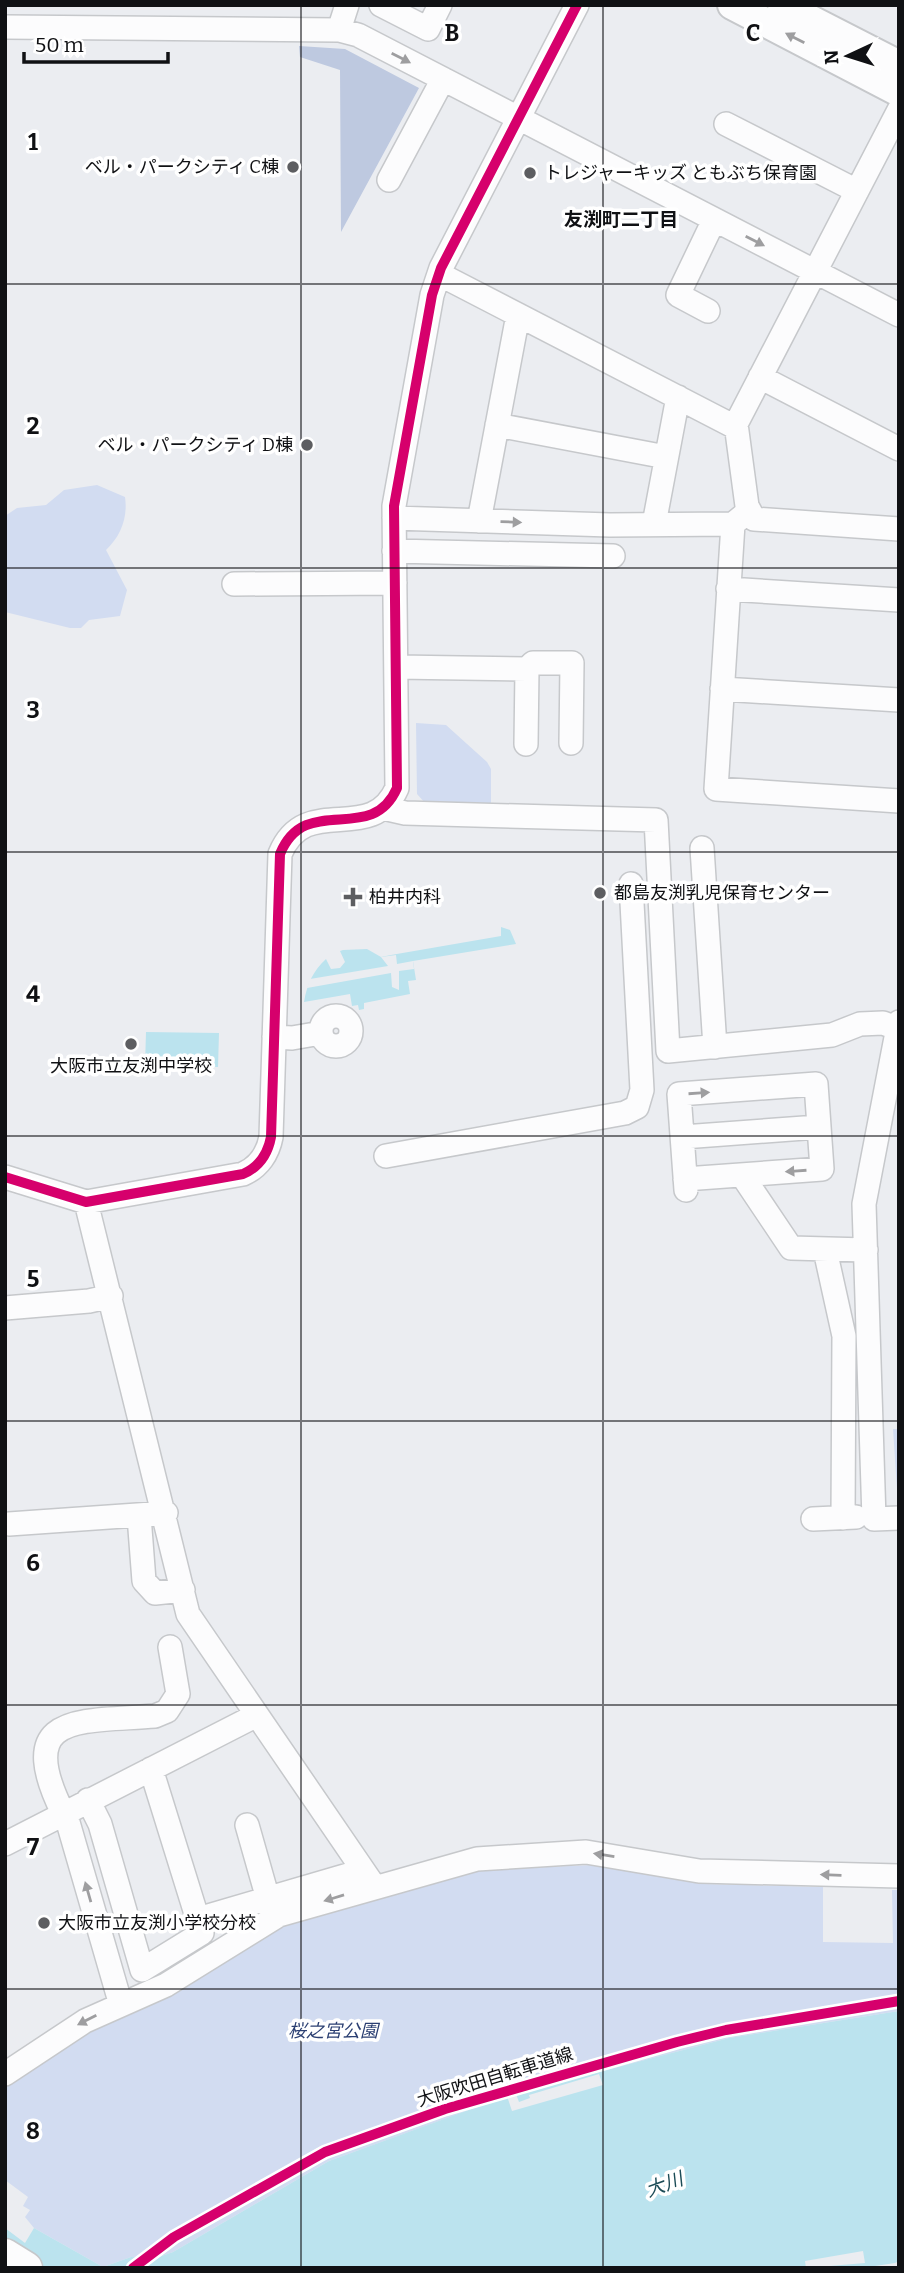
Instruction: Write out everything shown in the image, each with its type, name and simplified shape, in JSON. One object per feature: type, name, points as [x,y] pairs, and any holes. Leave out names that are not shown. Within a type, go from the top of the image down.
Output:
[{"type":"highway","points":[[5,2255],[26,2268]]},
{"type":"main road","points":[[732,5],[899,92]]},
{"type":"main road","points":[[782,5],[899,65]]},
{"type":"street","points":[[339,30],[347,5]]},
{"type":"street","points":[[381,5],[428,29],[440,5]]},
{"type":"street","points":[[5,1177],[86,1202],[235,1176],[254,1167],[267,1150],[271,1137],[278,865],[283,845],[295,831],[311,822],[363,818],[376,814],[394,794],[399,778],[394,518],[430,307],[439,274],[577,5]]},
{"type":"street","points":[[5,27],[339,30],[358,35],[899,315]]},
{"type":"street","points":[[389,180],[443,79]]},
{"type":"street","points":[[899,110],[735,427],[741,517],[729,589],[716,789],[899,801]]},
{"type":"street","points":[[726,124],[857,191]]},
{"type":"street","points":[[708,311],[678,295],[714,220]]},
{"type":"street","points":[[439,274],[735,427]]},
{"type":"street","points":[[479,521],[518,315]]},
{"type":"street","points":[[760,377],[899,449]]},
{"type":"street","points":[[654,524],[678,397]]},
{"type":"street","points":[[497,425],[666,457]]},
{"type":"street","points":[[394,518],[654,524],[741,517],[758,521],[899,529]]},
{"type":"street","points":[[394,551],[613,556]]},
{"type":"street","points":[[233,584],[395,583]]},
{"type":"street","points":[[729,589],[899,600]]},
{"type":"street","points":[[526,744],[527,669],[533,663],[572,663],[571,743]]},
{"type":"street","points":[[397,667],[527,669]]},
{"type":"street","points":[[722,689],[899,700]]},
{"type":"street","points":[[383,808],[405,813],[656,820],[668,1051],[832,1035],[859,1024],[883,1023],[898,1026],[864,1204],[873,1517]]},
{"type":"street","points":[[702,848],[715,1046]]},
{"type":"street","points":[[386,1156],[625,1113],[637,1107],[642,1090],[631,891],[660,896]]},
{"type":"street","points":[[274,1037],[292,1038],[321,1033]]},
{"type":"street","points":[[816,1084],[822,1169],[742,1175],[686,1185],[683,1138],[679,1094],[816,1084]]},
{"type":"street","points":[[683,1138],[818,1127]]},
{"type":"street","points":[[742,1175],[791,1248],[866,1250]]},
{"type":"street","points":[[86,1202],[166,1513],[188,1614],[374,1886]]},
{"type":"street","points":[[825,1250],[844,1336],[843,1518]]},
{"type":"street","points":[[5,1308],[89,1301],[111,1296]]},
{"type":"street","points":[[9,1524],[166,1513]]},
{"type":"street","points":[[139,1516],[144,1581],[148,1588],[155,1593],[183,1590]]},
{"type":"street","points":[[813,1519],[899,1518]]},
{"type":"street","points":[[121,2005],[64,1812],[48,1781],[44,1763],[50,1739],[68,1724],[155,1717],[167,1711],[178,1694],[170,1647]]},
{"type":"street","points":[[5,1844],[257,1715]]},
{"type":"street","points":[[88,1800],[100,1824],[142,1970],[202,1933],[151,1769]]},
{"type":"street","points":[[247,1825],[268,1899]]},
{"type":"street","points":[[5,2074],[85,2021],[166,1985],[279,1915],[374,1886],[492,1856],[586,1852],[699,1871],[899,1876]]},
{"type":"street","points":[[198,1919],[348,1875]]},
{"type":"green space","points":[[97,485],[125,497],[122,526],[116,539],[106,550],[127,590],[120,616],[89,620],[81,628],[70,628],[5,612],[5,516],[17,508],[46,505],[64,490]]},
{"type":"green space","points":[[416,723],[446,725],[487,762],[491,769],[491,806],[426,804],[417,794]]},
{"type":"green space","points":[[893,1429],[899,1429],[899,1489],[897,1489]]},
{"type":"green space","name":"桜之宮公園","points":[[593,1865],[702,1884],[823,1887],[823,1942],[893,1943],[892,1890],[899,1890],[899,2011],[729,2038],[508,2096],[329,2161],[173,2252],[156,2258],[131,2257],[103,2267],[34,2228],[25,2217],[30,2210],[23,2206],[28,2197],[5,2180],[5,2083],[52,2050],[276,1924],[477,1870]]},
{"type":"shaded area","points":[[299,46],[345,49],[419,88],[341,232],[340,70],[300,57]]},
{"type":"water","points":[[501,927],[510,930],[516,944],[413,961],[416,980],[408,981],[410,994],[364,1003],[364,1009],[359,1010],[358,1005],[352,1006],[350,994],[304,1002],[311,978],[326,959],[331,969],[340,968],[345,962],[340,951],[367,949],[381,957],[501,936]]},
{"type":"water","points":[[146,1032],[219,1033],[218,1067],[145,1065]]},
{"type":"water","name":"大川","points":[[899,2011],[899,2261],[895,2263],[862,2268],[5,2268],[5,2228],[25,2243],[34,2228],[103,2267],[131,2257],[156,2258],[173,2252],[329,2161],[507,2096],[729,2038]]},
{"type":"pier","points":[[396,955],[397,964],[413,961],[414,969],[399,971],[399,990],[392,987],[391,973],[307,988],[310,979],[388,966],[381,957]]},
{"type":"pier","points":[[599,2074],[603,2085],[512,2111],[507,2096],[516,2094],[519,2102],[530,2098],[529,2095]]},
{"type":"pier","points":[[863,2251],[865,2263],[806,2268],[805,2261]]},
{"type":"pier","points":[[162,2252],[141,2268],[124,2268],[142,2254]]},
{"type":"cycle path","points":[[5,1177],[86,1202],[243,1174],[254,1168],[268,1149],[271,1137],[280,854],[291,835],[306,825],[371,814],[386,805],[397,788],[394,506],[432,295],[441,268],[577,5]]},
{"type":"cycle path","name":"大阪吹田自転車道線","points":[[133,2268],[174,2237],[325,2152],[445,2109],[726,2030],[899,2001]]},
{"type":"place","name":"ベル・パークシティ C棟","points":[[293,167]]},
{"type":"place","name":"トレジャーキッズ ともぶち保育園","points":[[530,173]]},
{"type":"place","name":"ベル・パークシティ D棟","points":[[307,445]]},
{"type":"place","name":"都島友渕乳児保育センター","points":[[600,893]]},
{"type":"place","name":"柏井内科","points":[[353,897]]},
{"type":"place","name":"大阪市立友渕中学校","points":[[131,1044]]},
{"type":"place","name":"大阪市立友渕小学校分校","points":[[44,1923]]},
{"type":"district","name":"友渕町二丁目","points":[[621,219]]}]
